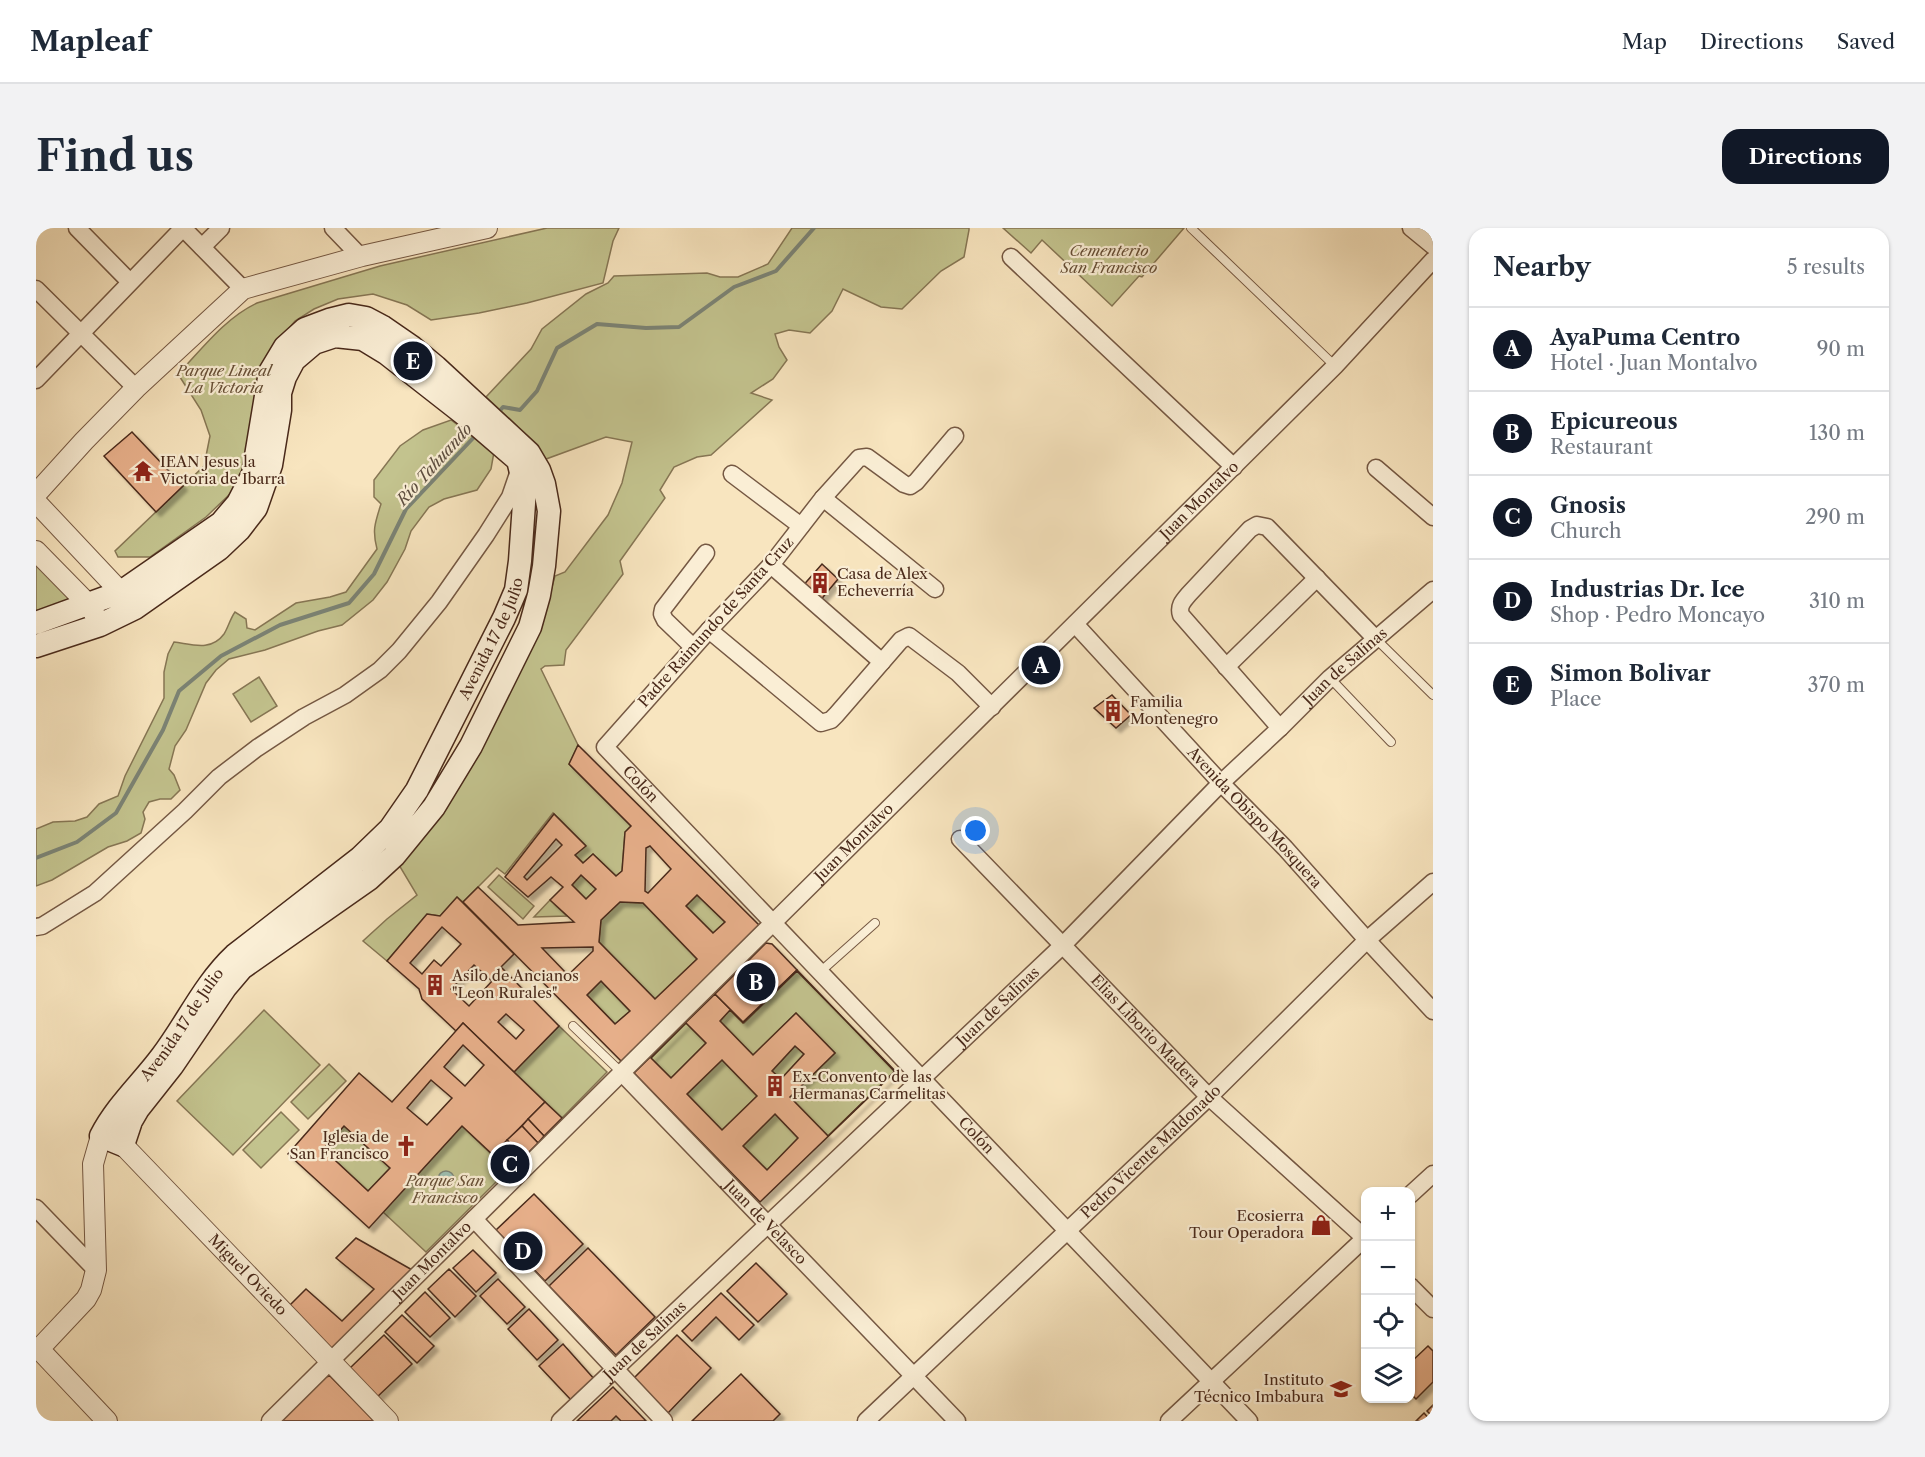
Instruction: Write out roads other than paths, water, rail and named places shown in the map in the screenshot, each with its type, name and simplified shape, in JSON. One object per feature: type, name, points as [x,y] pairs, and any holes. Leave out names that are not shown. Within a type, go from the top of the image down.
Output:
[{"type":"main road","name":"Avenida 17 de Julio","points":[[36,646],[100,625],[128,600],[219,549],[238,530],[256,508],[271,465],[280,393],[285,377],[294,360],[314,343],[335,336],[363,339],[386,353],[472,410],[520,473],[520,561],[516,590],[417,790],[390,829],[360,858],[227,962],[212,980],[163,1055],[115,1112],[101,1136]]},
{"type":"main road","name":"Avenida 17 de Julio","points":[[123,1145],[131,1121],[138,1109],[190,1042],[232,979],[242,968],[381,869],[420,826],[453,777],[471,746],[530,627],[539,595],[549,510],[539,470],[520,473]]},
{"type":"main road","name":"Avenida 17 de Julio","points":[[36,623],[88,604],[128,600]]},
{"type":"main road","name":"Miguel Oviedo","points":[[101,1136],[123,1145]]},
{"type":"street","points":[[77,228],[130,282]]},
{"type":"street","points":[[36,380],[183,228],[243,289]]},
{"type":"street","points":[[202,247],[221,228]]},
{"type":"street","points":[[333,228],[360,256]]},
{"type":"street","points":[[36,494],[136,388],[243,289],[360,256],[487,228]]},
{"type":"street","points":[[1411,228],[1433,246]]},
{"type":"street","points":[[1011,257],[1234,467]]},
{"type":"street","name":"Juan Montalvo","points":[[270,1421],[1234,467],[1335,366],[1433,260]]},
{"type":"street","points":[[36,289],[136,388]]},
{"type":"street","name":"Padre Raimundo de Santa Cruz","points":[[605,747],[693,647],[771,565],[823,498],[859,458],[867,457],[910,486],[955,436]]},
{"type":"street","points":[[1376,468],[1433,517]]},
{"type":"street","points":[[36,927],[42,926],[95,893],[219,777],[257,748],[304,717],[345,695],[380,670],[399,651],[439,602],[486,535],[520,473]]},
{"type":"street","points":[[732,474],[801,526]]},
{"type":"street","points":[[823,498],[935,589]]},
{"type":"street","points":[[36,502],[128,600]]},
{"type":"street","points":[[1280,728],[1181,615],[1179,609],[1182,602],[1250,529],[1257,525],[1268,527],[1376,639]]},
{"type":"street","points":[[36,551],[88,604],[100,625]]},
{"type":"street","points":[[693,647],[665,620],[662,614],[663,609],[706,553]]},
{"type":"street","points":[[771,565],[882,662]]},
{"type":"street","points":[[1226,667],[1317,578]]},
{"type":"street","name":"Juan de Salinas","points":[[560,1421],[1062,946],[1221,783],[1330,678],[1433,590]]},
{"type":"street","name":"Avenida Obispo Mosquera","points":[[1075,624],[1433,1011]]},
{"type":"street","points":[[709,630],[821,723],[825,723],[836,715],[901,640],[909,636],[958,673],[992,707]]},
{"type":"street","name":"Colón","points":[[605,747],[1249,1421]]},
{"type":"street","name":"Elias Liborio Madera","points":[[960,839],[1209,1097],[1361,1234]]},
{"type":"street","name":"Pedro Vicente Maldonado","points":[[866,1421],[1209,1097],[1367,940],[1433,882]]},
{"type":"street","name":"Juan de Velasco","points":[[622,1073],[957,1421]]},
{"type":"street","name":"Avenida 17 de Julio","points":[[37,1347],[86,1299],[91,1290],[96,1270],[93,1164],[101,1136]]},
{"type":"street","name":"Miguel Oviedo","points":[[123,1145],[388,1421]]},
{"type":"street","points":[[1415,1190],[1433,1174]]},
{"type":"street","points":[[36,1208],[96,1270]]},
{"type":"street","points":[[474,1219],[664,1421]]},
{"type":"street","points":[[1169,1421],[1362,1241]]},
{"type":"street","points":[[1415,1291],[1433,1309]]},
{"type":"street","points":[[37,1347],[107,1421]]},
{"type":"lane","points":[[1191,228],[1335,366]]},
{"type":"lane","points":[[1376,639],[1433,694]]},
{"type":"lane","points":[[1330,678],[1391,742]]},
{"type":"lane","points":[[820,972],[876,923]]},
{"type":"lane","name":"Juan de Velasco","points":[[573,1026],[622,1073]]},
{"type":"waterway","name":"Río Tahuando","points":[[497,414],[503,407],[520,410],[537,391],[557,348],[597,324],[646,328],[679,327],[734,287],[776,271],[814,228]]},
{"type":"waterway","name":"Río Tahuando","points":[[36,858],[77,842],[116,813],[163,730],[179,691],[221,656],[280,625],[349,603],[374,574],[406,509],[477,434]]},
{"type":"place","name":"Simon Bolivar","points":[[413,361]]},
{"type":"place","name":"IEAN Jesus la Victoria de Ibarra","points":[[143,471]]},
{"type":"place","name":"Casa de Alex Echeverría","points":[[820,583]]},
{"type":"place","name":"AyaPuma Centro","points":[[1041,665]]},
{"type":"place","name":"Familia Montenegro","points":[[1113,711]]},
{"type":"place","name":"Epicureous","points":[[756,982]]},
{"type":"place","name":"Asilo de Ancianos \"Leon Rurales\"","points":[[435,985]]},
{"type":"place","name":"Ex-Convento de las Hermanas Carmelitas","points":[[775,1086]]},
{"type":"place","name":"Iglesia de San Francisco","points":[[406,1146]]},
{"type":"place","name":"Gnosis","points":[[510,1164]]},
{"type":"place","name":"Ecosierra Tour Operadora","points":[[1321,1225]]},
{"type":"place","name":"Industrias Dr. Ice","points":[[523,1251]]},
{"type":"place","name":"Instituto Técnico Imbabura","points":[[1341,1389]]},
{"type":"park label","name":"Cementerio San Francisco","points":[[1109,260]]},
{"type":"park label","name":"Parque Lineal La Victoria","points":[[224,380]]},
{"type":"park label","name":"Parque San Francisco","points":[[445,1190]]}]
